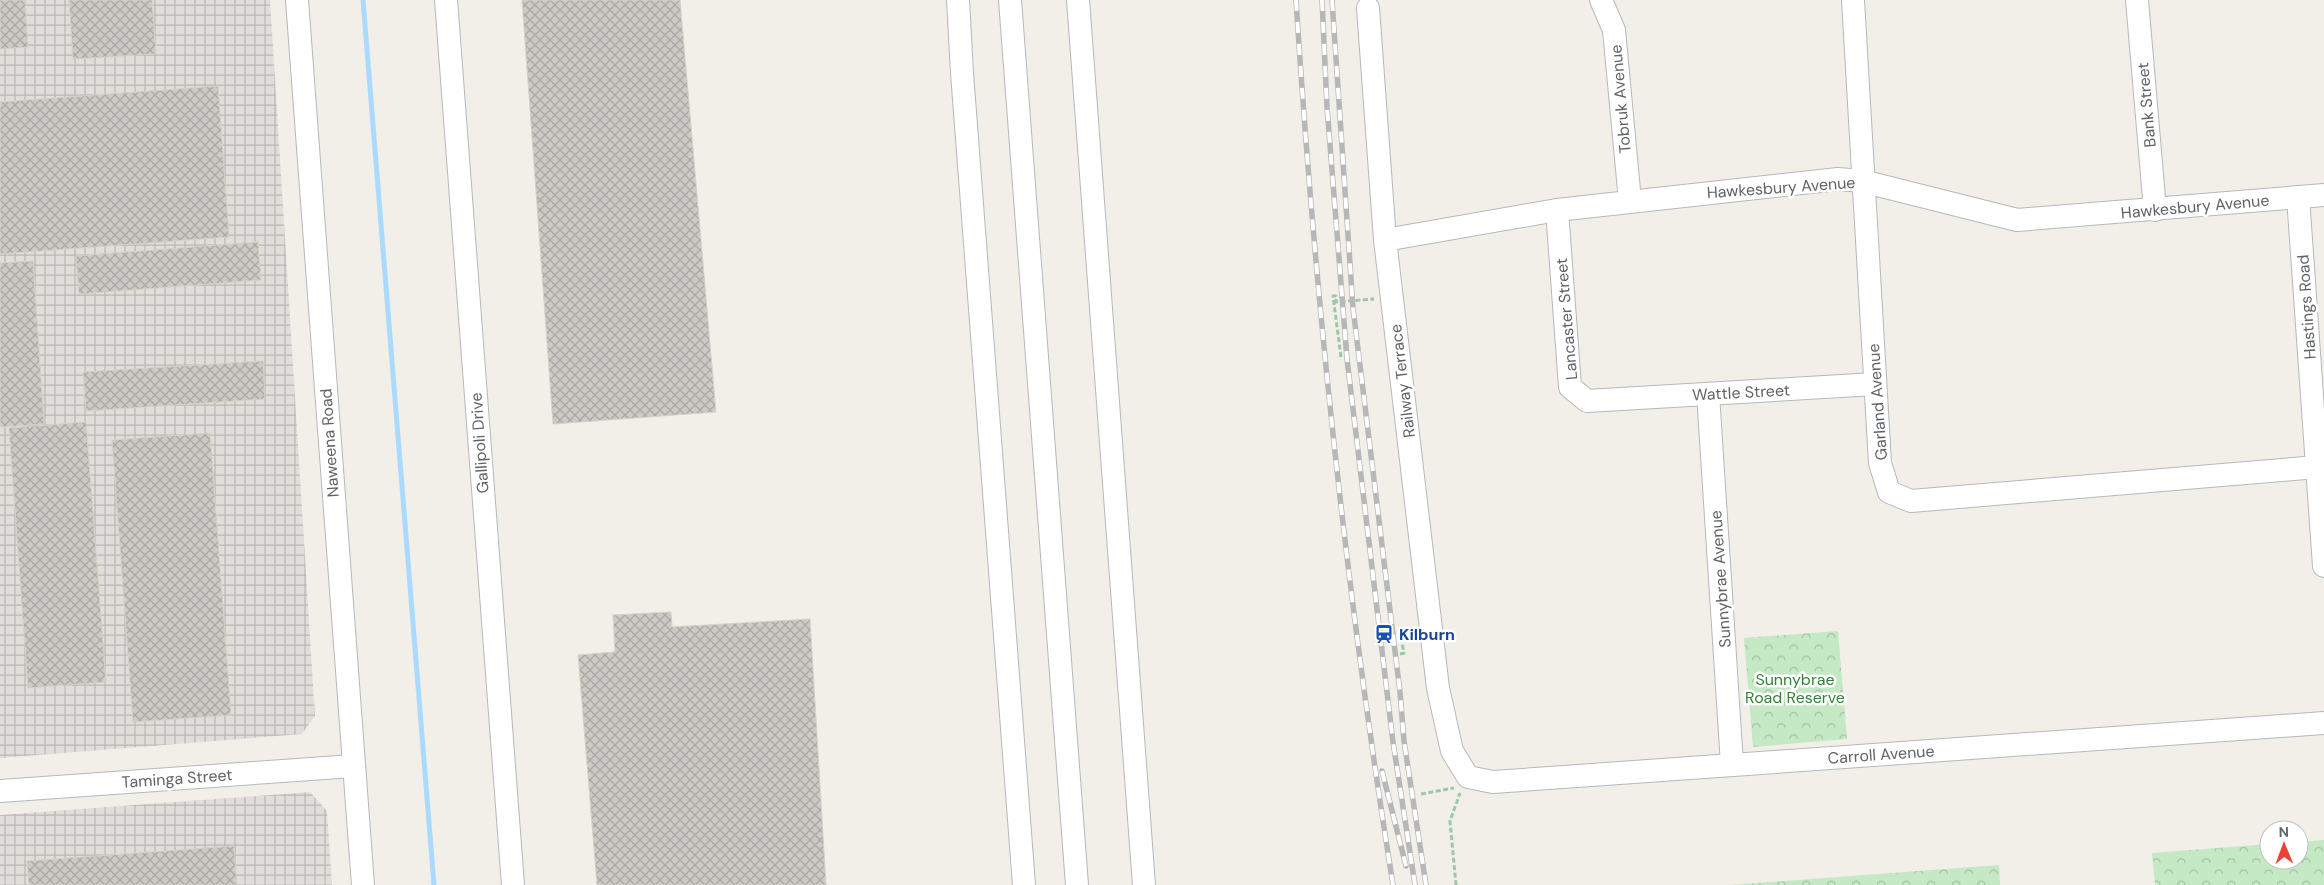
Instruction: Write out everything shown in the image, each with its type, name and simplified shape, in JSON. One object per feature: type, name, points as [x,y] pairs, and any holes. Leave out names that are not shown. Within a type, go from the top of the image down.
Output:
[{"type":"street","name":"Naweena Road","points":[[297,0],[363,885]]},
{"type":"street","name":"Gallipoli Drive","points":[[446,0],[513,885]]},
{"type":"street","points":[[958,0],[1024,885]]},
{"type":"street","points":[[1010,0],[1077,885]]},
{"type":"street","points":[[1078,0],[1144,885]]},
{"type":"street","name":"Tobruk Avenue","points":[[1601,0],[1614,30],[1630,201]]},
{"type":"street","name":"Garland Avenue","points":[[1853,0],[1862,181],[1880,463],[1890,492],[1911,501],[2317,467]]},
{"type":"street","name":"Bank Street","points":[[2137,0],[2155,210]]},
{"type":"street","name":"Railway Terrace","points":[[1368,8],[1385,240],[1438,688],[1452,751],[1468,776]]},
{"type":"street","name":"Hawkesbury Avenue","points":[[1385,240],[1557,210],[1838,180],[1862,181],[2017,220],[2324,195]]},
{"type":"street","name":"Hastings Road","points":[[2298,197],[2324,566]]},
{"type":"street","name":"Lancaster Street","points":[[1557,210],[1570,387],[1587,401],[1606,400]]},
{"type":"street","name":"Wattle Street","points":[[1606,400],[1875,384]]},
{"type":"street","name":"Sunnybrae Avenue","points":[[1708,394],[1732,764]]},
{"type":"street","name":"Carroll Avenue","points":[[1468,776],[1493,782],[2324,723]]},
{"type":"street","name":"Taminga Street","points":[[0,791],[353,766]]},
{"type":"path","points":[[1341,357],[1333,296],[1336,296],[1336,302],[1392,298]]},
{"type":"path","points":[[1421,794],[1453,789],[1468,776]]},
{"type":"path","points":[[1455,806],[1450,821],[1456,885]]},
{"type":"shaded area","points":[[0,0],[270,0],[315,716],[302,734],[0,758]]},
{"type":"shaded area","points":[[310,792],[327,811],[332,885],[0,885],[0,815]]},
{"type":"green space","name":"Sunnybrae Road Reserve","points":[[1838,631],[1847,739],[1753,747],[1744,638]]},
{"type":"green space","points":[[2324,840],[2324,885],[2155,885],[2152,853],[2259,845],[2259,870],[2309,870],[2309,841]]},
{"type":"green space","points":[[1999,865],[2000,885],[1730,885]]},
{"type":"building","points":[[0,0],[25,0],[28,47],[0,49]]},
{"type":"building","points":[[69,0],[152,0],[156,54],[73,59]]},
{"type":"building","points":[[522,0],[680,0],[716,412],[553,424]]},
{"type":"building","points":[[218,86],[229,237],[0,254],[0,102]]},
{"type":"building","points":[[258,242],[261,280],[79,294],[76,256]]},
{"type":"building","points":[[33,261],[44,424],[0,427],[0,263]]},
{"type":"building","points":[[263,361],[265,399],[86,411],[83,372]]},
{"type":"building","points":[[86,422],[106,682],[28,688],[9,428]]},
{"type":"building","points":[[210,433],[231,715],[133,722],[112,440]]},
{"type":"building","points":[[671,612],[672,627],[810,619],[826,885],[597,885],[578,655],[615,652],[613,615]]},
{"type":"building","points":[[234,846],[237,885],[29,885],[27,861]]},
{"type":"waterway","points":[[363,0],[434,885]]},
{"type":"railway","points":[[1296,0],[1313,222],[1334,444],[1361,665],[1393,885]]},
{"type":"railway","points":[[1322,0],[1327,107],[1347,359],[1393,742],[1415,885]]},
{"type":"railway","points":[[1332,0],[1353,308],[1400,692],[1404,741],[1426,885]]},
{"type":"railway","points":[[1382,771],[1406,866]]},
{"type":"place","name":"Kilburn","points":[[1384,634]]}]
